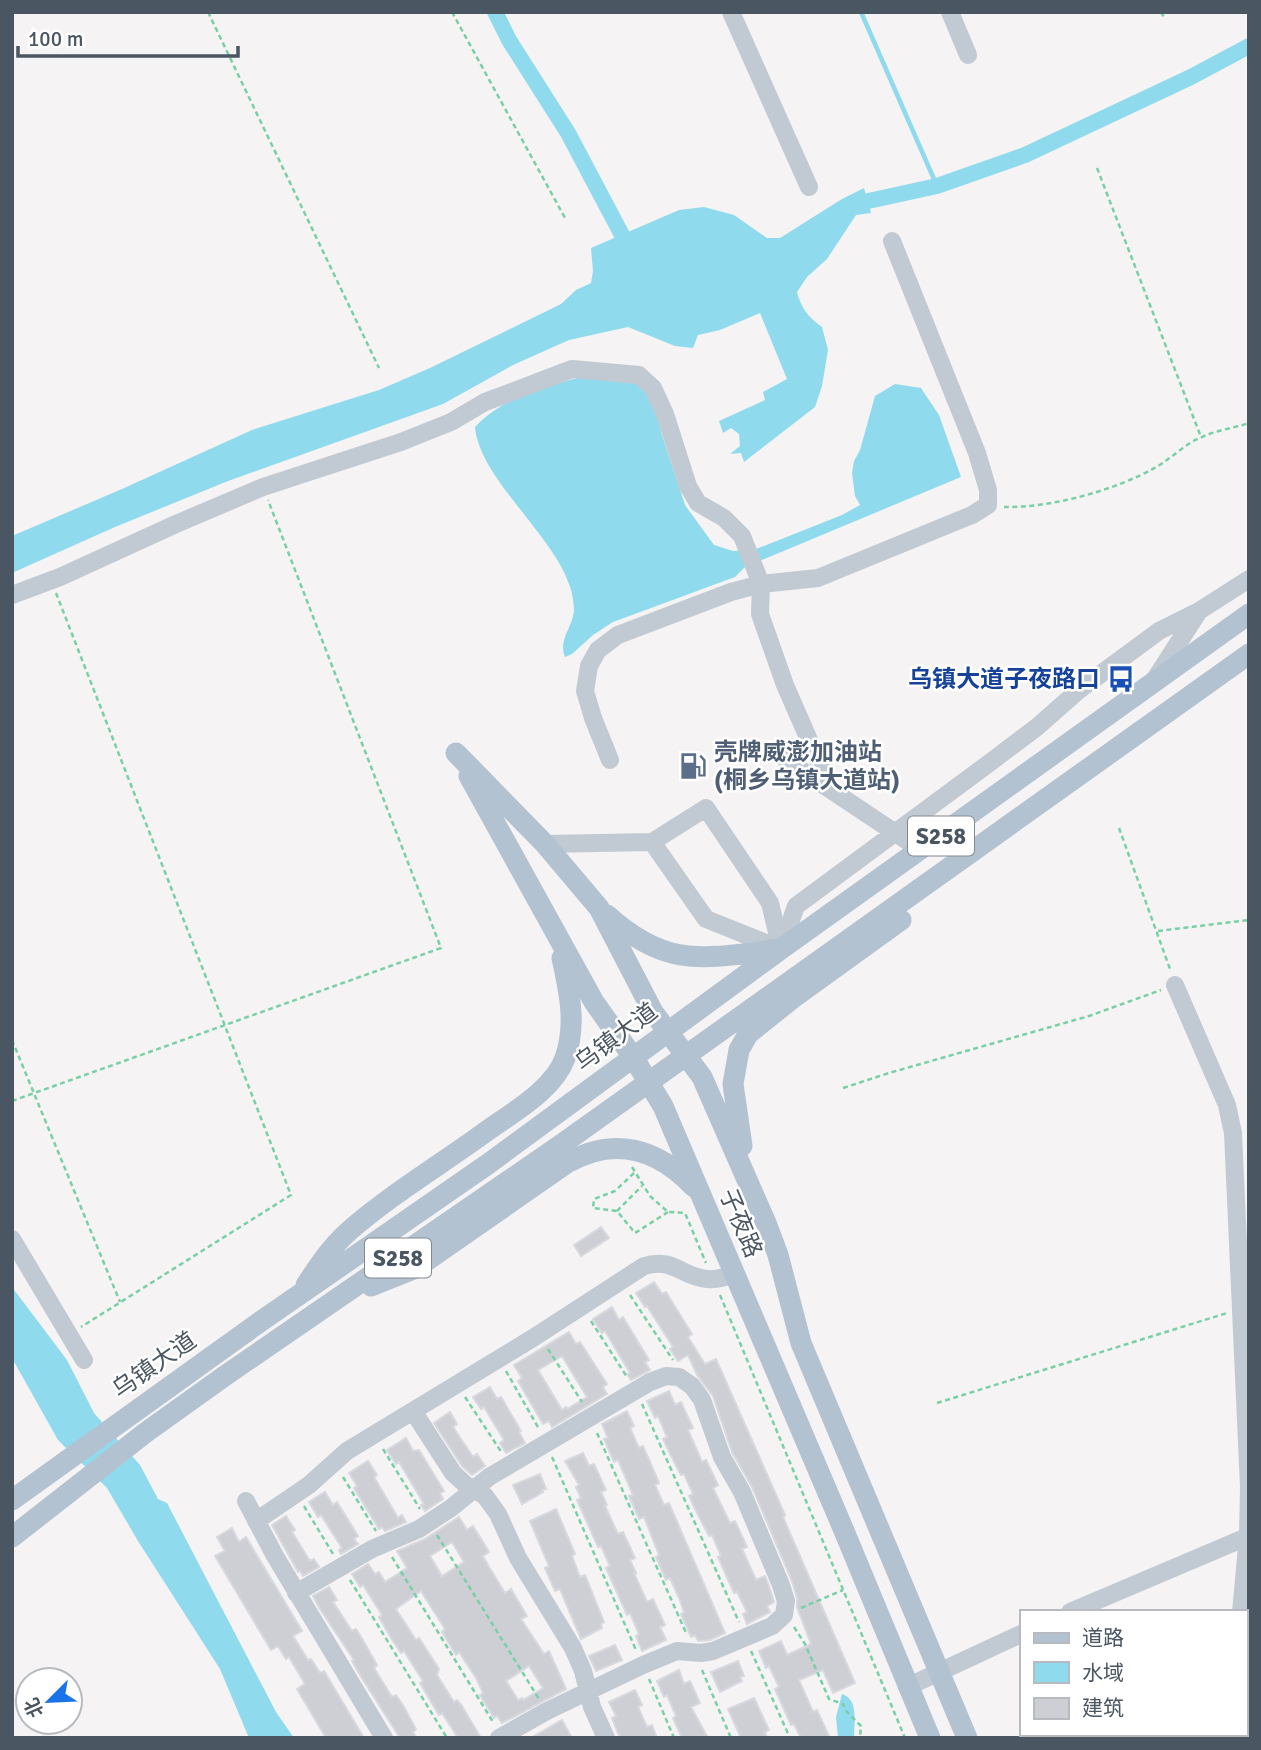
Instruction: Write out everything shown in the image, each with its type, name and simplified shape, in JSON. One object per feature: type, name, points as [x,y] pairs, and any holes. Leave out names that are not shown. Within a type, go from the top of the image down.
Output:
[{"type":"main road","name":"乌镇大道","points":[[12,1500],[133,1412],[443,1196],[781,949],[1249,614]]},
{"type":"main road","name":"乌镇大道","points":[[12,1537],[145,1433],[226,1375],[649,1082],[1249,654]]},
{"type":"main road","name":"子夜路","points":[[929,1738],[663,1106],[634,1057],[594,1002],[456,753],[545,844],[599,908],[642,993],[667,1032],[702,1077],[778,1255],[801,1343],[967,1738]]},
{"type":"main road","points":[[985,804],[1003,830]]},
{"type":"main road","points":[[750,1186],[733,1084],[739,1050],[748,1034],[917,908],[935,892],[947,871]]},
{"type":"main road","points":[[599,908],[623,930],[644,944],[665,952],[692,957],[712,957],[781,949]]},
{"type":"main road","points":[[301,1294],[322,1259],[350,1230],[511,1114],[547,1086],[559,1072],[568,1046],[572,1021],[558,938]]},
{"type":"main road","points":[[346,1294],[416,1268],[579,1156],[607,1148],[642,1152],[673,1167],[700,1194]]},
{"type":"street","points":[[731,12],[809,187]]},
{"type":"street","points":[[950,12],[968,55]]},
{"type":"street","points":[[610,760],[593,718],[586,691],[589,666],[598,650],[618,635],[731,592],[761,584],[818,578],[972,515],[988,505],[988,490],[977,453],[892,241]]},
{"type":"street","points":[[12,595],[263,487],[401,442],[451,422],[485,402],[572,369],[639,375],[653,388],[698,503],[724,519],[742,536],[761,584],[760,614],[785,685],[831,790]]},
{"type":"street","points":[[781,949],[796,906],[998,757],[1079,690],[1159,631],[1199,611],[1249,579]]},
{"type":"street","points":[[1151,685],[1199,611]]},
{"type":"street","points":[[786,760],[921,850]]},
{"type":"street","points":[[545,844],[652,842],[706,808],[770,903],[781,949]]},
{"type":"street","points":[[652,842],[706,919],[781,949]]},
{"type":"street","points":[[1175,985],[1227,1105],[1233,1133],[1249,1487],[1248,1536],[1241,1610]]},
{"type":"street","points":[[12,1238],[84,1360]]},
{"type":"street","points":[[256,1521],[374,1435],[644,1266],[657,1262],[675,1266],[694,1276],[713,1279],[735,1274]]},
{"type":"street","points":[[296,1592],[341,1566],[429,1523],[509,1465],[636,1391],[666,1376],[678,1377],[692,1386],[702,1400],[722,1457],[742,1492],[781,1585],[786,1601],[784,1615],[772,1626],[713,1651],[677,1651],[643,1665],[547,1711],[501,1737]]},
{"type":"street","points":[[413,1411],[453,1473],[485,1496],[498,1514],[518,1558],[573,1648],[592,1707],[606,1738]]},
{"type":"street","points":[[246,1502],[296,1592],[384,1738]]},
{"type":"street","points":[[1075,1610],[1248,1536]]},
{"type":"street","points":[[907,1687],[1020,1634]]},
{"type":"path","points":[[208,12],[379,368]]},
{"type":"path","points":[[452,12],[565,218]]},
{"type":"path","points":[[1161,12],[1164,17]]},
{"type":"path","points":[[1097,168],[1201,437]]},
{"type":"path","points":[[988,505],[1027,506],[1082,496],[1116,486],[1157,467],[1201,437],[1249,423]]},
{"type":"path","points":[[12,1101],[441,948],[263,487]]},
{"type":"path","points":[[51,580],[291,1195],[69,1334]]},
{"type":"path","points":[[843,1088],[1089,1016],[1175,985],[1158,931],[1119,828]]},
{"type":"path","points":[[1158,931],[1249,920]]},
{"type":"path","points":[[12,1040],[120,1302]]},
{"type":"path","points":[[624,1148],[634,1173],[650,1196],[668,1212]]},
{"type":"path","points":[[634,1173],[615,1191],[594,1199],[593,1208],[617,1211],[635,1233],[668,1212],[685,1213],[905,1738]]},
{"type":"path","points":[[617,1211],[643,1185]]},
{"type":"path","points":[[621,1281],[673,1361],[678,1377]]},
{"type":"path","points":[[583,1306],[636,1391],[790,1738]]},
{"type":"path","points":[[937,1403],[1240,1309]]},
{"type":"path","points":[[539,1334],[591,1417],[731,1738]]},
{"type":"path","points":[[499,1359],[547,1443],[674,1738]]},
{"type":"path","points":[[457,1385],[509,1465]]},
{"type":"path","points":[[374,1435],[547,1711]]},
{"type":"path","points":[[334,1462],[501,1737]]},
{"type":"path","points":[[296,1494],[447,1738]]},
{"type":"path","points":[[843,1590],[784,1615],[805,1644],[828,1699],[843,1704],[861,1726],[860,1738]]},
{"type":"water","points":[[864,188],[871,213],[856,215],[827,259],[807,277],[797,292],[806,312],[822,327],[828,350],[822,386],[815,407],[744,462],[741,453],[730,454],[740,446],[739,434],[731,428],[723,433],[719,421],[765,400],[763,392],[787,379],[760,313],[720,330],[698,335],[693,348],[675,346],[628,327],[569,340],[513,365],[443,404],[228,481],[12,573],[12,536],[252,430],[379,390],[561,304],[576,290],[591,283],[591,248],[679,210],[704,207],[734,215],[767,238],[780,238]]},
{"type":"water","points":[[585,376],[636,382],[657,405],[661,432],[685,505],[714,545],[733,551],[756,549],[842,515],[860,505],[855,496],[852,473],[854,461],[860,450],[875,396],[895,384],[921,388],[939,415],[961,477],[745,567],[735,577],[613,622],[565,657],[564,639],[574,611],[569,584],[548,545],[489,466],[479,446],[475,427],[512,400]]},
{"type":"water","points":[[12,1287],[67,1360],[94,1413],[140,1465],[158,1499],[167,1503],[276,1712],[294,1738],[249,1738],[220,1669],[107,1488],[58,1440],[12,1358]]},
{"type":"water","points":[[842,1694],[853,1706],[854,1738],[838,1738],[836,1717]]},
{"type":"building","points":[[601,1227],[609,1238],[581,1256],[574,1245]]},
{"type":"building","points":[[654,1282],[662,1294],[666,1292],[692,1334],[688,1337],[705,1364],[716,1359],[855,1683],[833,1693],[823,1670],[799,1680],[813,1712],[817,1710],[830,1738],[801,1738],[794,1724],[791,1725],[775,1689],[779,1687],[769,1666],[766,1668],[759,1651],[781,1641],[787,1655],[811,1644],[797,1607],[792,1581],[752,1487],[732,1452],[713,1396],[697,1375],[688,1355],[678,1361],[670,1349],[673,1347],[636,1293]]},
{"type":"building","points":[[612,1307],[619,1320],[623,1317],[649,1360],[645,1362],[650,1370],[631,1380],[627,1374],[630,1373],[605,1331],[602,1333],[593,1319]]},
{"type":"building","points":[[569,1332],[576,1344],[580,1342],[607,1384],[603,1387],[607,1394],[552,1427],[549,1421],[543,1424],[518,1381],[522,1378],[514,1365]],"holes":[[[562,1356],[587,1397],[562,1410],[538,1370]]]},
{"type":"building","points":[[490,1387],[497,1399],[501,1397],[525,1443],[506,1453],[500,1443],[504,1440],[484,1407],[481,1409],[473,1397]]},
{"type":"building","points":[[669,1391],[675,1405],[681,1402],[693,1428],[688,1430],[702,1462],[706,1460],[718,1485],[713,1488],[730,1523],[735,1521],[747,1547],[742,1549],[756,1580],[765,1576],[770,1589],[774,1602],[767,1606],[770,1612],[747,1624],[743,1614],[747,1612],[737,1592],[734,1593],[718,1557],[721,1556],[712,1535],[709,1536],[696,1511],[689,1496],[693,1494],[663,1439],[667,1437],[658,1416],[655,1418],[647,1401]]},
{"type":"building","points":[[627,1411],[634,1426],[630,1428],[639,1448],[643,1446],[659,1483],[655,1485],[664,1505],[669,1503],[725,1633],[710,1640],[698,1641],[695,1635],[691,1637],[681,1614],[684,1612],[679,1598],[670,1578],[666,1580],[656,1557],[659,1555],[644,1517],[639,1519],[629,1496],[633,1495],[618,1460],[614,1462],[604,1439],[608,1438],[602,1424]]},
{"type":"building","points":[[450,1412],[457,1424],[453,1427],[473,1457],[477,1454],[485,1466],[472,1475],[462,1466],[434,1423]]},
{"type":"building","points":[[406,1438],[413,1451],[419,1450],[444,1491],[440,1493],[443,1499],[425,1511],[421,1505],[424,1504],[399,1462],[396,1464],[387,1450]]},
{"type":"building","points":[[583,1453],[589,1466],[594,1464],[606,1490],[601,1492],[607,1505],[605,1506],[618,1534],[623,1532],[635,1558],[630,1560],[647,1602],[653,1599],[665,1625],[660,1627],[666,1640],[642,1651],[636,1636],[639,1634],[630,1613],[627,1615],[606,1568],[610,1566],[601,1546],[598,1547],[577,1500],[581,1498],[576,1487],[579,1485],[565,1461]]},
{"type":"building","points":[[368,1461],[377,1475],[374,1477],[398,1518],[402,1515],[406,1522],[385,1531],[382,1527],[379,1529],[354,1488],[357,1486],[349,1473]]},
{"type":"building","points":[[540,1474],[546,1489],[522,1504],[513,1485]]},
{"type":"building","points":[[325,1492],[333,1505],[337,1502],[358,1536],[354,1539],[358,1544],[341,1554],[339,1550],[342,1548],[321,1515],[318,1517],[309,1502]]},
{"type":"building","points":[[556,1509],[575,1554],[572,1556],[580,1577],[585,1575],[604,1622],[601,1624],[602,1628],[581,1639],[560,1589],[555,1591],[545,1568],[549,1566],[530,1521]]},
{"type":"building","points":[[286,1516],[295,1530],[292,1532],[310,1561],[314,1559],[319,1567],[303,1576],[298,1572],[272,1525]]},
{"type":"building","points":[[459,1517],[467,1530],[473,1526],[489,1552],[483,1556],[489,1567],[505,1593],[511,1589],[527,1616],[521,1619],[544,1654],[549,1651],[566,1689],[502,1723],[497,1716],[494,1718],[480,1695],[483,1693],[476,1678],[459,1652],[456,1655],[442,1632],[445,1629],[421,1591],[396,1609],[416,1640],[419,1638],[439,1669],[437,1675],[454,1702],[457,1700],[462,1706],[481,1738],[458,1738],[442,1713],[439,1715],[420,1683],[423,1681],[404,1651],[401,1653],[391,1638],[379,1617],[382,1615],[363,1585],[360,1587],[352,1574],[368,1564],[375,1574],[379,1572],[385,1582],[407,1568],[397,1551],[425,1539]],"holes":[[[452,1542],[464,1562],[442,1576],[430,1556]],[[529,1666],[543,1688],[523,1700],[518,1700],[506,1681]]]},
{"type":"building","points":[[232,1528],[239,1542],[246,1537],[302,1631],[293,1636],[308,1660],[311,1659],[320,1673],[324,1671],[364,1738],[326,1738],[297,1689],[305,1684],[289,1657],[286,1659],[278,1646],[271,1650],[215,1556],[225,1551],[217,1537]]},
{"type":"building","points":[[329,1587],[337,1600],[333,1602],[352,1631],[356,1629],[377,1665],[374,1668],[392,1697],[396,1695],[404,1707],[416,1729],[413,1732],[417,1738],[400,1738],[320,1609],[313,1596]]},
{"type":"building","points":[[615,1645],[622,1660],[596,1671],[589,1656]]},
{"type":"building","points":[[738,1661],[744,1676],[740,1677],[742,1681],[720,1692],[711,1672]]},
{"type":"building","points":[[679,1670],[684,1684],[690,1681],[700,1703],[691,1707],[708,1738],[682,1738],[667,1695],[664,1697],[657,1681]]},
{"type":"building","points":[[635,1690],[642,1705],[638,1707],[647,1727],[652,1725],[657,1738],[620,1738],[612,1718],[616,1716],[609,1702]]},
{"type":"building","points":[[754,1698],[769,1730],[765,1732],[767,1738],[741,1738],[728,1709]]},
{"type":"building","points":[[562,1720],[572,1738],[531,1738]]},
{"type":"waterway","points":[[495,12],[509,40],[568,133],[631,252]]},
{"type":"waterway","points":[[861,12],[937,186]]},
{"type":"waterway","points":[[850,205],[937,186],[1025,155],[1191,77],[1249,46]]},
{"type":"place","name":"乌镇大道子夜路口","points":[[1121,679]]},
{"type":"place","name":"壳牌威澎加油站 (桐乡乌镇大道站)","points":[[693,766]]}]
